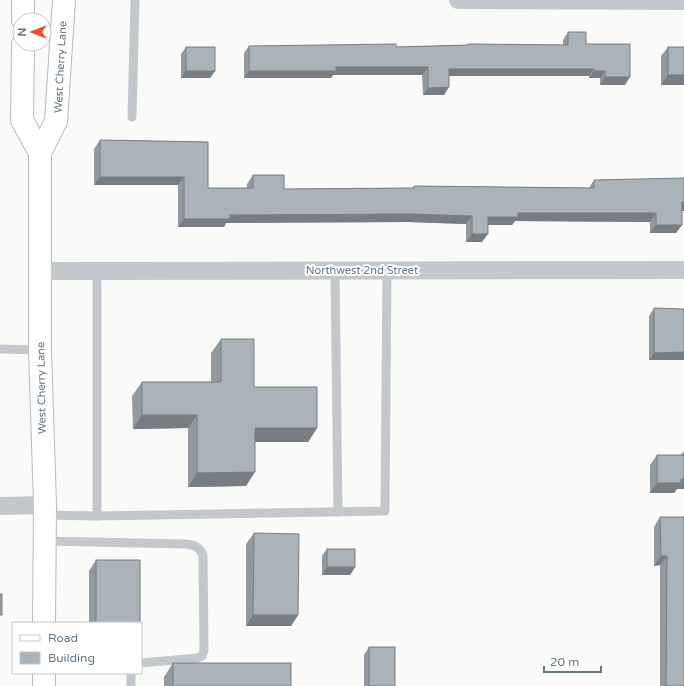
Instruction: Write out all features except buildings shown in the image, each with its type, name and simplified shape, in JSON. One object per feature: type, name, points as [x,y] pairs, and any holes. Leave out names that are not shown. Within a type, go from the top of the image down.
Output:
[{"type":"main road","points":[[23,0],[23,12]]},
{"type":"main road","name":"West Cherry Lane","points":[[44,622],[45,510],[40,350],[40,153],[56,121],[64,0]]},
{"type":"main road","name":"West Cherry Lane","points":[[22,52],[22,120],[40,153]]},
{"type":"main road","points":[[44,674],[44,686]]},
{"type":"street","points":[[458,0],[675,0]]},
{"type":"street","name":"Northwest 2nd Street","points":[[41,271],[684,270]]},
{"type":"street","points":[[0,506],[45,510]]},
{"type":"lane","points":[[132,117],[135,0]]},
{"type":"lane","points":[[335,270],[338,512]]},
{"type":"lane","points":[[45,510],[97,516],[384,512],[387,270]]},
{"type":"lane","points":[[97,271],[97,516]]},
{"type":"lane","points":[[0,349],[40,350]]},
{"type":"lane","points":[[44,541],[186,544],[194,545],[200,550],[203,556],[204,650],[202,656],[197,658],[142,663]]},
{"type":"lane","points":[[131,674],[131,686]]}]
